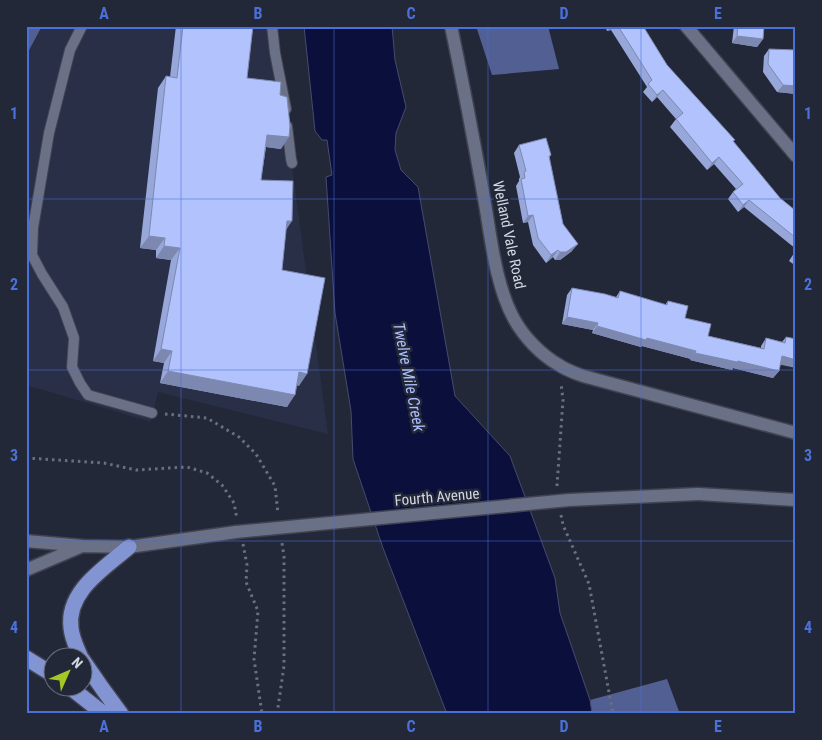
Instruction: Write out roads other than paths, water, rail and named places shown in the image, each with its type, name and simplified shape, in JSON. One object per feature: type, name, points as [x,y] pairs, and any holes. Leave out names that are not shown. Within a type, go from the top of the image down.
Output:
[{"type":"highway","points":[[77,648],[73,639],[70,620],[79,593],[90,580],[129,547]]},
{"type":"highway","points":[[26,658],[42,668]]},
{"type":"highway","points":[[92,672],[121,714]]},
{"type":"highway","points":[[84,698],[104,714]]},
{"type":"main road","name":"Welland Vale Road","points":[[451,26],[470,118],[497,272],[514,319],[525,335],[540,352],[559,366],[583,376],[796,433]]},
{"type":"main road","points":[[686,26],[796,156]]},
{"type":"main road","name":"Fourth Avenue","points":[[26,542],[129,547],[236,532],[569,500],[698,494],[796,500]]},
{"type":"main road","name":"Fourth Avenue","points":[[26,570],[83,546]]},
{"type":"lane","points":[[82,26],[70,50],[50,133],[33,228],[32,255],[62,307],[74,338],[72,366],[88,395],[152,413]]},
{"type":"lane","points":[[272,26],[275,53],[286,109],[292,163]]},
{"type":"water","name":"Twelve Mile Creek","points":[[304,26],[392,26],[395,60],[406,107],[396,133],[395,150],[401,170],[418,187],[455,396],[510,456],[555,578],[560,613],[590,700],[592,714],[447,714],[383,548],[353,459],[351,411],[335,313],[326,177],[332,175],[327,140],[322,140],[315,131]]}]
